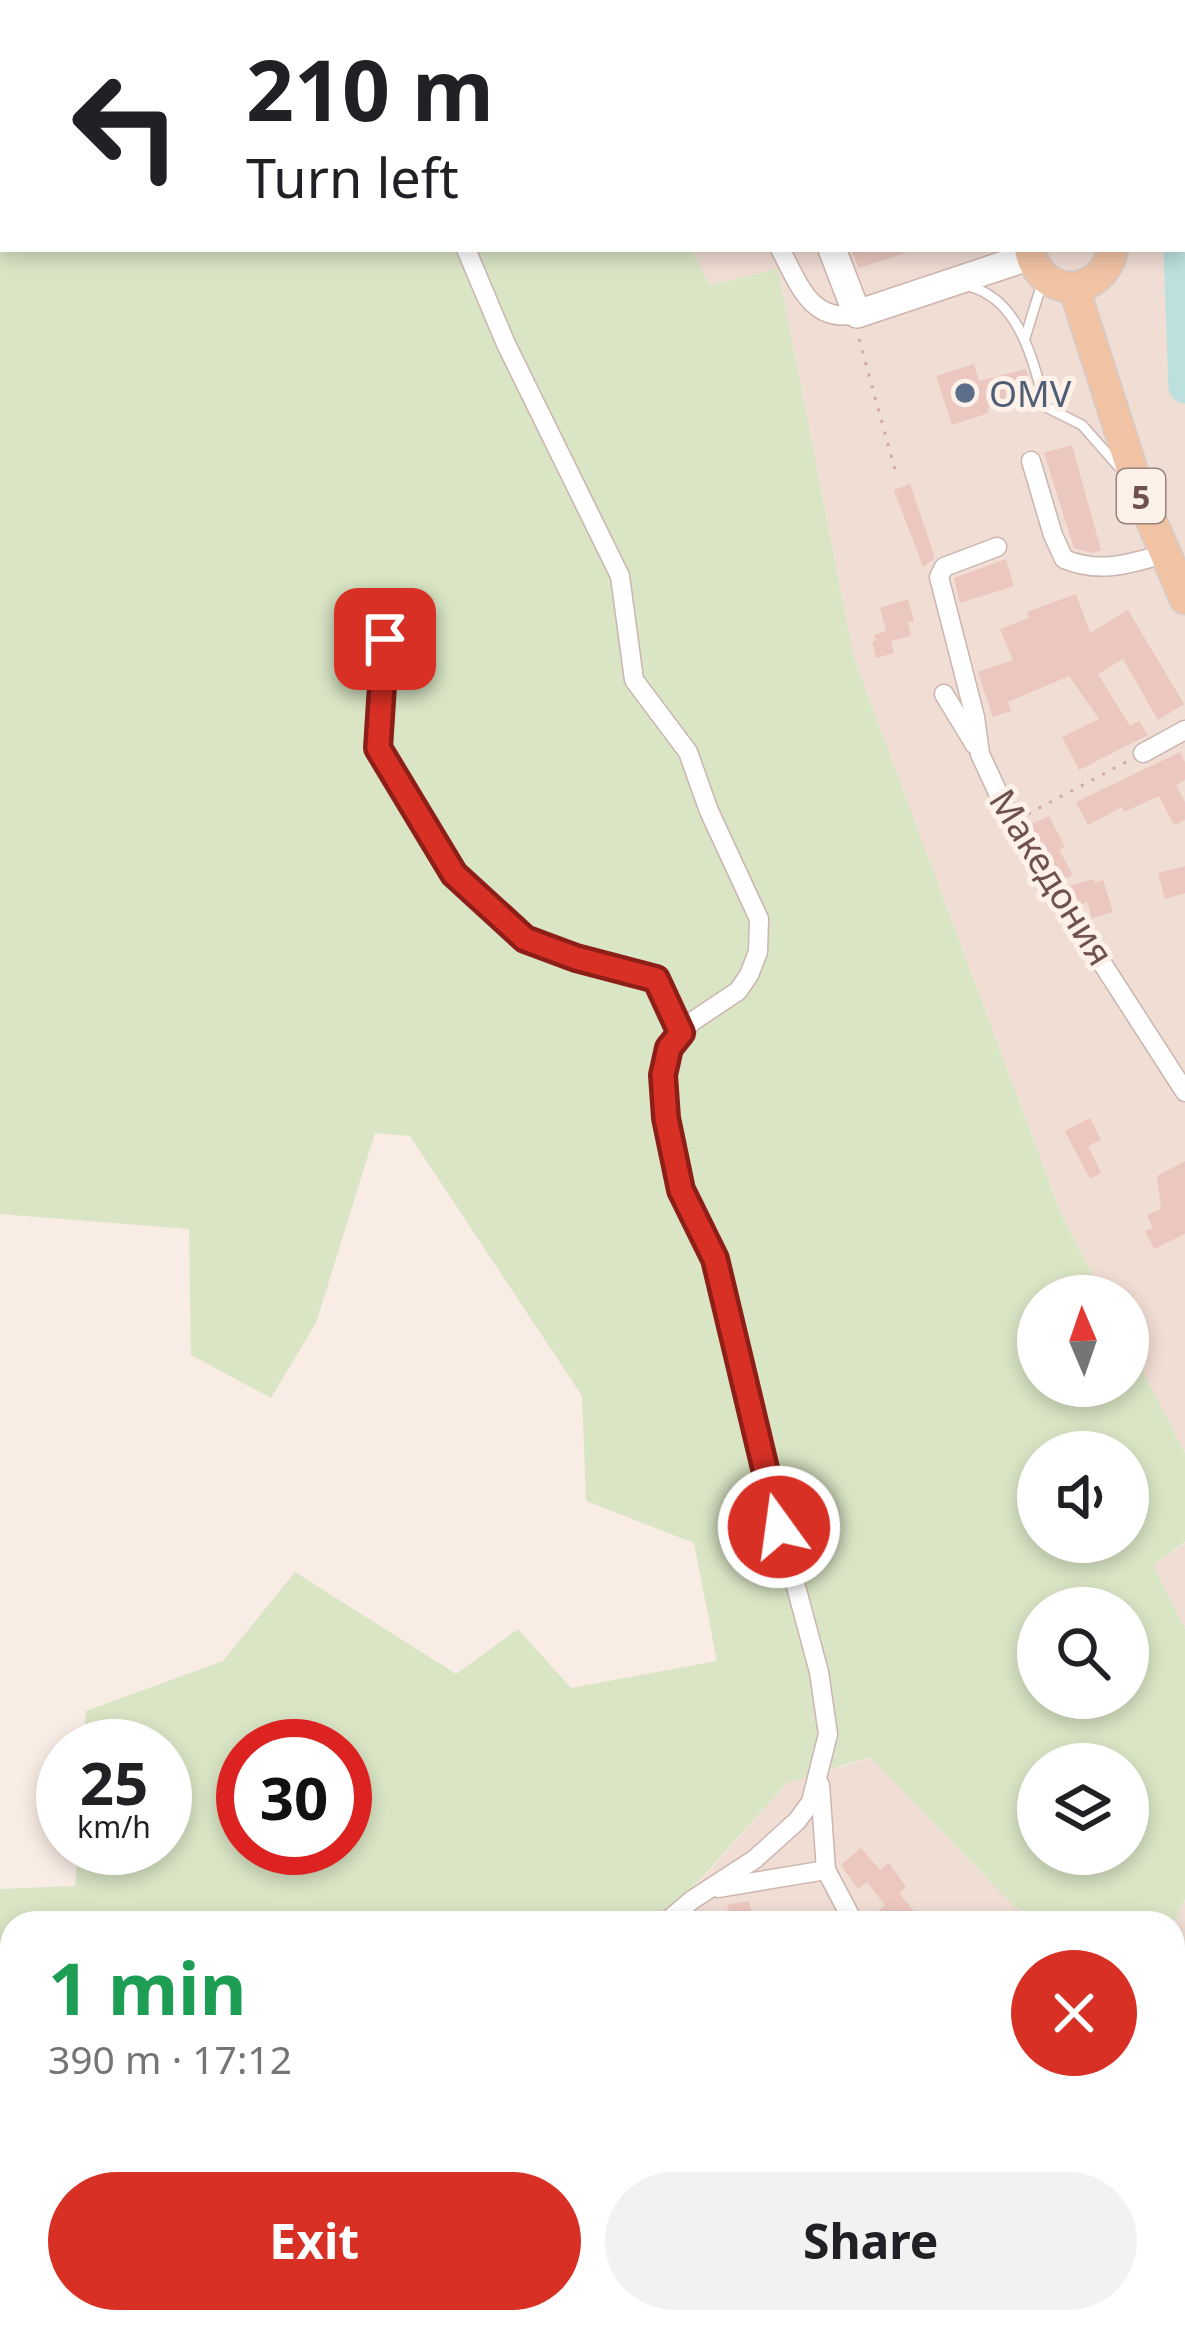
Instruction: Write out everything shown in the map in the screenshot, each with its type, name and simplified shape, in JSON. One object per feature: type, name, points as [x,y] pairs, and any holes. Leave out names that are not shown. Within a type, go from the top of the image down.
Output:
[{"type":"main road","points":[[833,252],[857,314],[1035,261]]},
{"type":"main road","name":"5","points":[[1035,261],[1054,285],[1095,272],[1106,389],[1140,494],[1185,598]]},
{"type":"street","points":[[782,252],[817,309],[832,317],[857,314]]},
{"type":"street","points":[[468,253],[506,344],[620,576],[634,680],[688,752],[759,919],[758,952],[738,991],[681,1033],[669,1048],[663,1075],[666,1118],[681,1190],[715,1259],[752,1423],[819,1672],[828,1714],[819,1780],[826,1870],[848,1911]]},
{"type":"street","points":[[1031,461],[1064,559],[1084,568],[1112,568],[1164,554]]},
{"type":"street","name":"Македония","points":[[997,547],[944,567],[939,578],[980,754],[1012,823],[1184,1089]]},
{"type":"street","points":[[944,694],[980,754]]},
{"type":"street","points":[[1143,753],[1185,730]]},
{"type":"street","points":[[681,1911],[774,1844],[811,1802],[819,1780]]},
{"type":"street","points":[[708,1890],[826,1870]]},
{"type":"lane","points":[[1025,338],[1035,261]]},
{"type":"lane","points":[[951,283],[977,288],[997,301],[1025,338],[1046,407],[1082,425],[1140,494]]},
{"type":"lane","points":[[385,639],[378,748],[454,874],[525,939],[656,979],[681,1033]]},
{"type":"path","points":[[857,314],[859,345],[897,477]]},
{"type":"path","points":[[1012,823],[1143,753]]},
{"type":"shaded area","points":[[693,252],[1185,252],[1185,1452],[1149,1383],[1149,1275],[1093,1275],[1061,1212],[854,658],[778,269],[709,285]]},
{"type":"shaded area","points":[[1185,1543],[1185,1629],[1153,1565]]},
{"type":"shaded area","points":[[871,1758],[1021,1911],[674,1911],[787,1783]]},
{"type":"green space","points":[[0,252],[693,252],[709,285],[778,269],[854,658],[1061,1213],[1093,1275],[1017,1275],[1017,1407],[1149,1407],[1149,1383],[1185,1453],[1185,1542],[1153,1565],[1185,1629],[1185,1899],[1180,1911],[1021,1911],[870,1757],[787,1783],[672,1911],[0,1911],[0,1889],[75,1886],[76,1875],[192,1875],[192,1719],[86,1719],[86,1711],[223,1661],[295,1572],[456,1674],[518,1629],[571,1688],[717,1661],[694,1543],[586,1501],[582,1396],[410,1136],[375,1133],[316,1323],[271,1398],[191,1355],[189,1229],[0,1214]]},
{"type":"building","points":[[852,252],[908,252],[859,268]]},
{"type":"building","points":[[974,364],[979,381],[1026,369],[1034,396],[988,408],[989,413],[952,425],[936,376]]},
{"type":"building","points":[[1072,445],[1101,550],[1092,553],[1074,548],[1044,453]]},
{"type":"building","points":[[910,484],[935,558],[923,567],[894,490]]},
{"type":"building","points":[[1006,559],[1014,586],[960,603],[954,578]]},
{"type":"building","points":[[1076,594],[1090,633],[1128,610],[1184,704],[1158,720],[1123,659],[1098,674],[1130,726],[1139,721],[1148,735],[1079,770],[1062,737],[1099,719],[1069,676],[1008,702],[1011,711],[993,717],[978,672],[1013,660],[1000,629],[1029,618],[1027,612]]},
{"type":"building","points":[[908,599],[914,621],[908,623],[911,636],[891,641],[894,653],[876,658],[874,635],[886,631],[880,608]]},
{"type":"building","points":[[1180,752],[1185,780],[1176,785],[1185,802],[1185,820],[1174,825],[1159,796],[1124,812],[1122,807],[1088,825],[1076,802]]},
{"type":"building","points":[[1049,816],[1073,875],[1064,879],[1029,825]]},
{"type":"building","points":[[1185,866],[1185,893],[1165,899],[1158,873]]},
{"type":"building","points":[[1094,879],[1095,883],[1103,880],[1113,912],[1092,918],[1087,902],[1081,905],[1069,886]]},
{"type":"building","points":[[1090,1118],[1101,1140],[1088,1146],[1101,1173],[1090,1179],[1065,1131]]},
{"type":"building","points":[[1185,1161],[1185,1234],[1154,1249],[1145,1231],[1153,1228],[1147,1215],[1161,1209],[1157,1176]]},
{"type":"building","points":[[861,1848],[880,1870],[889,1863],[906,1887],[899,1893],[914,1911],[880,1911],[885,1905],[867,1882],[858,1889],[841,1865]]},
{"type":"building","points":[[749,1901],[751,1911],[729,1911],[727,1905]]},
{"type":"waterway","points":[[1180,252],[1185,387]]},
{"type":"place","name":"OMV","points":[[965,393]]},
{"type":"route","points":[[385,639],[378,748],[454,874],[525,939],[656,979],[681,1033],[669,1048],[663,1075],[666,1118],[681,1190],[715,1259],[779,1527]]}]
